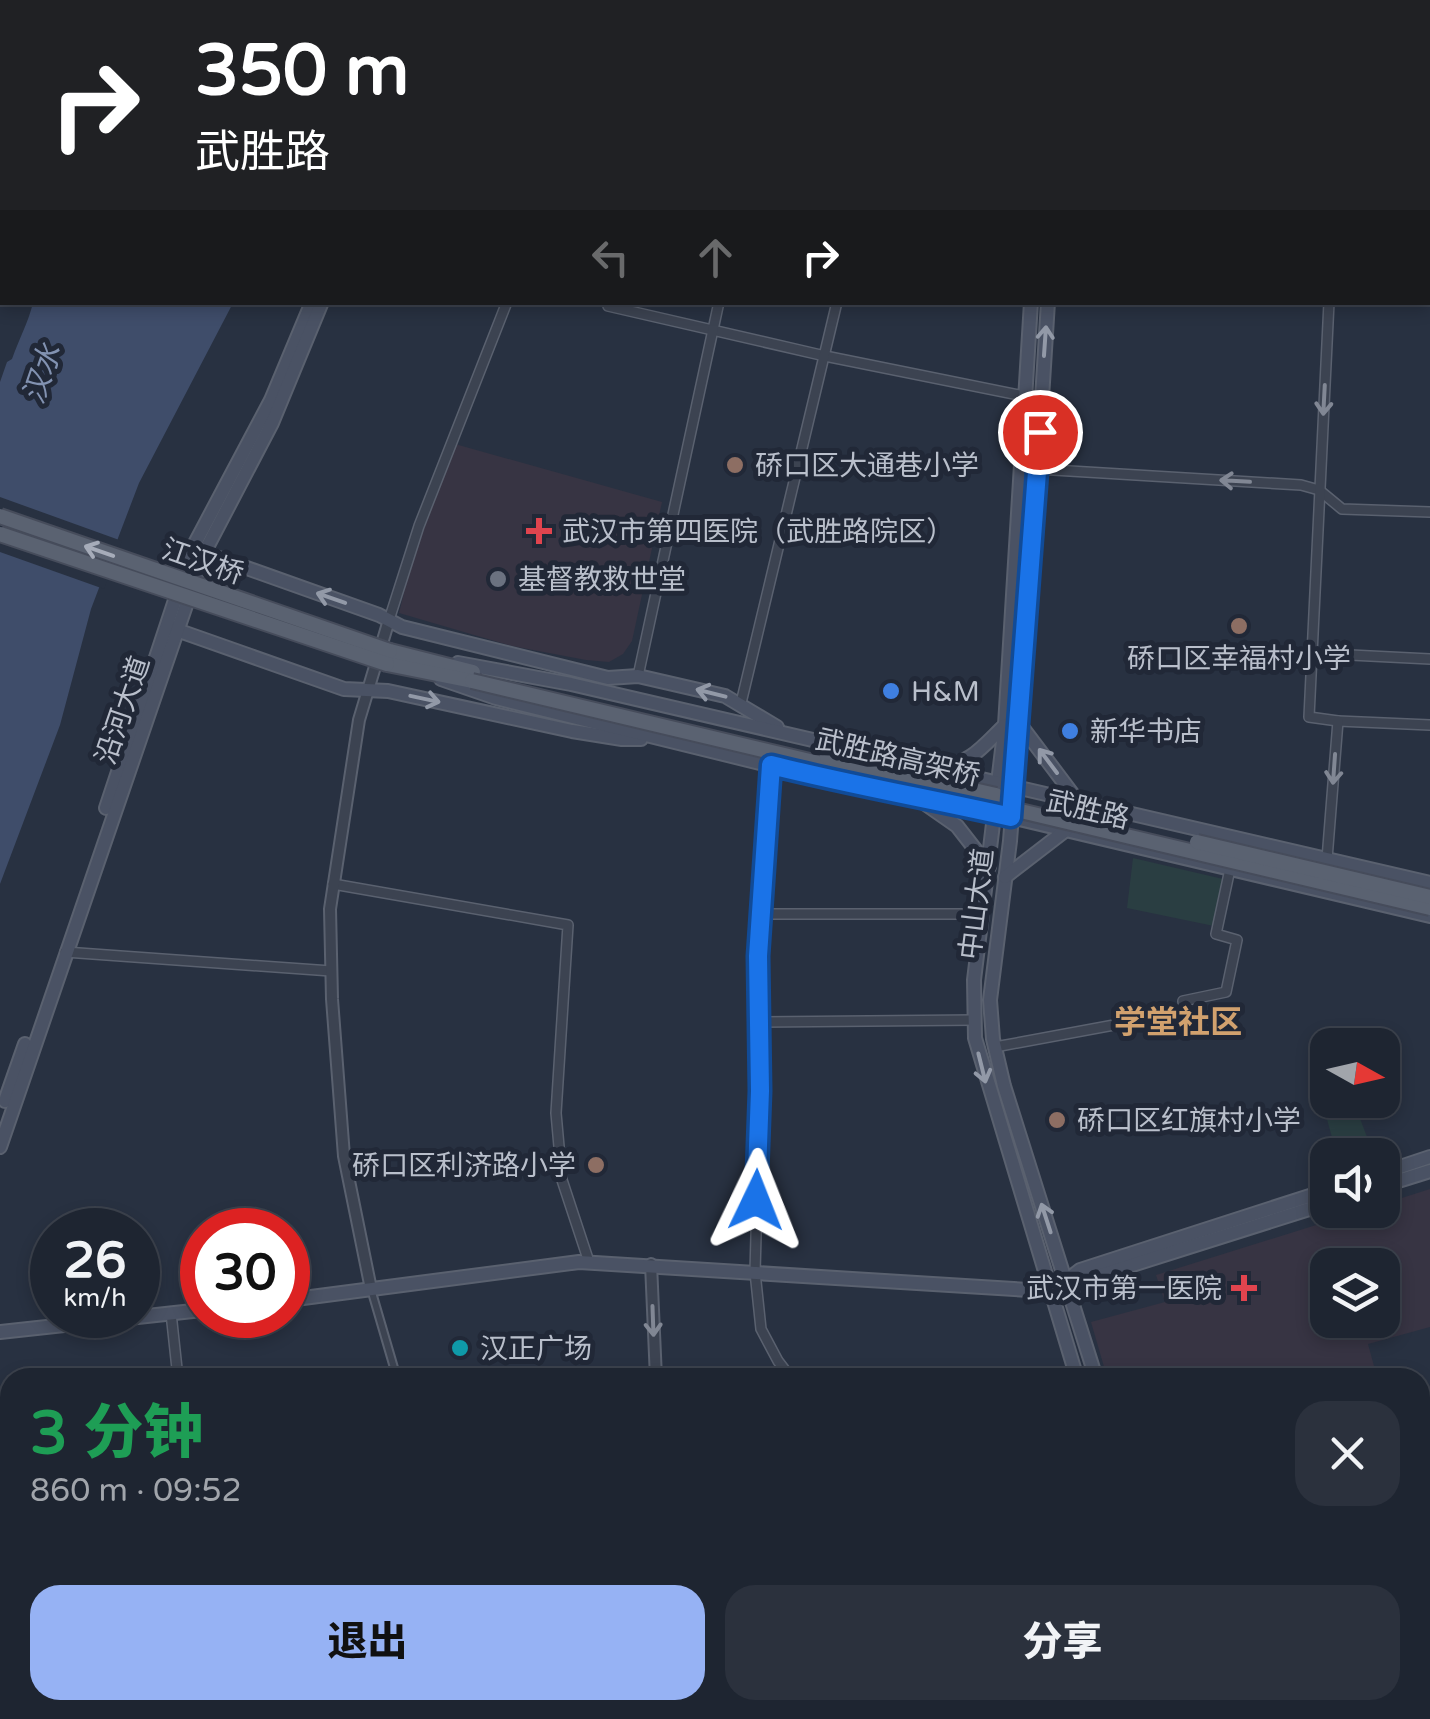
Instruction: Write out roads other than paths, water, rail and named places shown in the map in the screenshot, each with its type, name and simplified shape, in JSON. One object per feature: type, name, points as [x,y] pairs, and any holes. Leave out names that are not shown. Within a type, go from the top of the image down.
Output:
[{"type":"main road","name":"沿河大道","points":[[0,1118],[198,551],[271,400],[311,305]]},
{"type":"main road","name":"沿河大道","points":[[198,551],[272,423],[321,305]]},
{"type":"main road","name":"中山大道","points":[[1031,305],[1012,724],[1014,787],[990,1000],[1004,1086],[1093,1368]]},
{"type":"main road","name":"中山大道","points":[[1048,305],[1038,469],[1012,724],[998,784],[974,980],[975,1038],[1074,1368]]},
{"type":"main road","name":"江汉桥","points":[[0,516],[388,658]]},
{"type":"main road","name":"江汉桥","points":[[0,534],[388,658]]},
{"type":"main road","points":[[198,551],[402,627],[608,678]]},
{"type":"main road","name":"沿河大道","points":[[0,1147],[170,628]]},
{"type":"main road","points":[[170,628],[344,689],[388,692],[622,739],[657,738]]},
{"type":"main road","name":"武胜路","points":[[388,658],[427,666],[502,669],[1430,884]]},
{"type":"main road","points":[[427,666],[472,676]]},
{"type":"main road","name":"武胜路","points":[[427,666],[496,698],[1430,916]]},
{"type":"main road","name":"武胜路高架桥","points":[[472,676],[1430,897]]},
{"type":"main road","name":"武胜路高架桥","points":[[472,676],[1430,908]]},
{"type":"main road","points":[[571,684],[638,676],[725,696],[797,737]]},
{"type":"main road","points":[[930,767],[948,766],[972,757],[1012,724],[1077,800]]},
{"type":"main road","points":[[912,798],[935,808],[957,826],[989,867]]},
{"type":"main road","points":[[1005,876],[1066,830]]},
{"type":"main road","points":[[1400,1167],[1430,1158]]},
{"type":"main road","points":[[1400,1180],[1430,1170]]},
{"type":"main road","points":[[1066,1281],[1080,1270],[1310,1196]]},
{"type":"main road","points":[[310,1297],[589,1262],[1016,1290],[1085,1280],[1310,1209]]},
{"type":"main road","points":[[0,1332],[180,1311]]},
{"type":"street","points":[[394,1368],[371,1289],[344,1156],[330,909],[358,720],[419,526],[506,305]]},
{"type":"street","points":[[638,676],[717,305]]},
{"type":"street","points":[[742,703],[836,305]]},
{"type":"street","points":[[1329,305],[1309,717],[1430,726]]},
{"type":"street","points":[[608,306],[1024,396]]},
{"type":"street","points":[[1038,469],[1301,485],[1318,490],[1342,509],[1430,512]]},
{"type":"street","points":[[1312,654],[1430,659]]},
{"type":"street","points":[[1327,859],[1338,721]]},
{"type":"street","points":[[771,765],[761,914],[755,1272],[761,1329],[782,1368]]},
{"type":"street","points":[[995,1047],[1184,1012],[1183,1001],[1226,992],[1238,940],[1216,934],[1230,868]]},
{"type":"street","points":[[333,884],[568,925],[556,1113],[562,1180],[589,1262]]},
{"type":"street","points":[[761,914],[982,914]]},
{"type":"street","points":[[65,952],[331,971]]},
{"type":"street","points":[[759,1022],[975,1020]]},
{"type":"street","points":[[651,1264],[656,1368]]},
{"type":"street","points":[[171,1312],[177,1368]]},
{"type":"water","name":"汉水","points":[[32,305],[232,305],[139,483],[91,609],[60,725],[0,884],[0,382]]},
{"type":"place","name":"硚口区大通巷小学","points":[[735,465]]},
{"type":"place","name":"武汉市第四医院（武胜路院区）","points":[[539,531]]},
{"type":"place","name":"基督教救世堂","points":[[498,579]]},
{"type":"place","name":"硚口区幸福村小学","points":[[1239,626]]},
{"type":"place","name":"H&M","points":[[891,691]]},
{"type":"place","name":"新华书店","points":[[1070,731]]},
{"type":"place","name":"硚口区红旗村小学","points":[[1057,1120]]},
{"type":"place","name":"硚口区利济路小学","points":[[596,1165]]},
{"type":"place","name":"武汉市第一医院","points":[[1244,1288]]},
{"type":"place","name":"汉正广场","points":[[460,1348]]},
{"type":"district","name":"学堂社区","points":[[1178,1022]]}]
